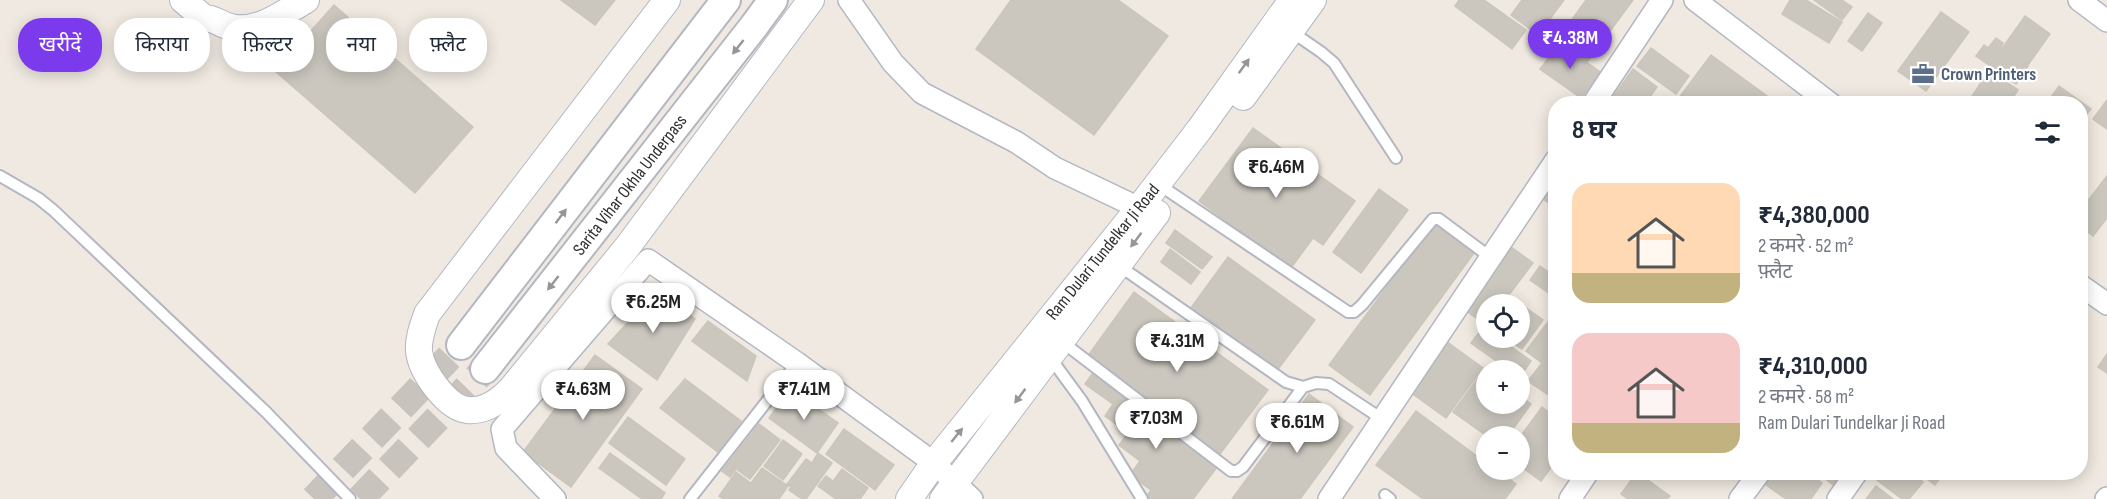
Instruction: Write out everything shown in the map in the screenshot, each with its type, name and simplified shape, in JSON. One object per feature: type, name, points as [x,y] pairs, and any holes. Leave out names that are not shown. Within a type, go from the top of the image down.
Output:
[{"type":"main road","name":"Sarita Vihar Okhla Underpass","points":[[461,345],[726,0]]},
{"type":"main road","name":"Sarita Vihar Okhla Underpass","points":[[485,369],[772,0]]},
{"type":"street","points":[[183,0],[204,18],[209,9],[230,27],[246,29],[273,19],[306,0]]},
{"type":"street","points":[[667,0],[427,314],[420,336],[419,351],[426,371],[437,388],[458,407],[467,410],[481,409],[501,400],[577,325],[648,260],[797,363],[934,463],[957,494],[1055,348],[1117,265],[1165,189]]},
{"type":"street","points":[[555,499],[506,448],[502,429],[577,325],[628,246],[811,0]]},
{"type":"street","points":[[849,0],[893,63],[922,93],[1016,142],[1055,168],[1139,208]]},
{"type":"street","name":"Ram Dulari Tundelkar Ji Road","points":[[1165,189],[1292,0]]},
{"type":"street","name":"Ram Dulari Tundelkar Ji Road","points":[[909,499],[934,463],[1139,208],[1165,189],[1292,32],[1313,0]]},
{"type":"street","points":[[1598,96],[1662,0]]},
{"type":"street","points":[[1695,0],[1821,96]]},
{"type":"street","points":[[2079,0],[2107,21]]},
{"type":"street","points":[[1329,499],[1548,172]]},
{"type":"street","points":[[2088,291],[2107,304]]},
{"type":"street","points":[[1570,499],[1583,480]]},
{"type":"street","points":[[1740,499],[1754,480]]},
{"type":"street","points":[[1838,499],[1851,480]]},
{"type":"lane","points":[[1292,32],[1334,63],[1396,158]]},
{"type":"lane","points":[[0,176],[38,198],[53,210],[266,412],[350,499]]},
{"type":"lane","points":[[1165,189],[1348,312],[1354,312],[1362,305],[1433,219],[1439,219],[1490,257]]},
{"type":"lane","points":[[1117,265],[1286,382],[1303,387],[1316,383],[1329,384],[1382,419]]},
{"type":"lane","points":[[1055,348],[1231,471],[1237,471],[1243,467],[1303,387]]},
{"type":"lane","points":[[1055,348],[1082,401],[1142,499]]},
{"type":"lane","points":[[690,499],[797,363]]},
{"type":"building","points":[[561,0],[615,0],[595,25]]},
{"type":"building","points":[[1011,0],[1118,0],[1168,36],[1094,135],[976,49]]},
{"type":"building","points":[[1459,0],[1484,0],[1526,30],[1512,49],[1455,6]]},
{"type":"building","points":[[1522,0],[1564,0],[1538,35],[1511,15]]},
{"type":"building","points":[[1586,0],[1633,0],[1588,61],[1558,39]]},
{"type":"building","points":[[1790,0],[1806,0],[1842,22],[1829,43],[1782,14]]},
{"type":"building","points":[[1814,0],[1842,0],[1852,7],[1842,20]]},
{"type":"building","points":[[334,5],[349,18],[326,18],[326,72],[397,72],[397,60],[473,127],[415,193],[276,72],[314,72],[314,27]]},
{"type":"building","points":[[1941,12],[1969,32],[1926,91],[1898,71]]},
{"type":"building","points":[[1868,13],[1882,23],[1862,51],[1848,41]]},
{"type":"building","points":[[2025,16],[2050,34],[2028,65],[2003,47]]},
{"type":"building","points":[[1996,38],[2003,43],[2001,47],[2028,66],[2016,84],[1976,56],[1984,45],[1988,48]]},
{"type":"building","points":[[1560,43],[1600,72],[1582,96],[1578,96],[1540,69]]},
{"type":"building","points":[[1651,48],[1689,76],[1676,94],[1637,66]]},
{"type":"building","points":[[1711,55],[1767,96],[1680,96]]},
{"type":"building","points":[[1633,69],[1657,87],[1651,96],[1614,96]]},
{"type":"building","points":[[1989,70],[2018,90],[2014,96],[1972,96]]},
{"type":"building","points":[[2059,86],[2073,96],[2052,96]]},
{"type":"building","points":[[2107,100],[2107,129],[2093,119]]},
{"type":"building","points":[[1253,128],[1355,201],[1323,245],[1313,238],[1291,268],[1199,201]]},
{"type":"building","points":[[2107,176],[2107,218],[2093,236],[2088,232],[2088,201]]},
{"type":"building","points":[[1548,178],[1548,202],[1536,194]]},
{"type":"building","points":[[1379,189],[1408,210],[1361,273],[1333,252]]},
{"type":"building","points":[[1434,223],[1474,253],[1370,395],[1329,365]]},
{"type":"building","points":[[1175,230],[1212,257],[1202,269],[1166,243]]},
{"type":"building","points":[[1507,244],[1533,263],[1510,294],[1476,294],[1476,318],[1461,307]]},
{"type":"building","points":[[1170,249],[1200,272],[1191,284],[1161,262]]},
{"type":"building","points":[[1228,257],[1315,320],[1276,372],[1190,309]]},
{"type":"building","points":[[1540,266],[1548,272],[1548,292],[1530,280]]},
{"type":"building","points":[[658,290],[695,319],[657,380],[608,344]]},
{"type":"building","points":[[1134,292],[1268,390],[1220,454],[1087,357]]},
{"type":"building","points":[[1530,311],[1543,320],[1530,338]]},
{"type":"building","points":[[708,321],[756,356],[747,381],[692,341]]},
{"type":"building","points":[[1548,322],[1548,395],[1530,382],[1530,378],[1542,363],[1526,351]]},
{"type":"building","points":[[1476,336],[1476,347],[1471,343]]},
{"type":"building","points":[[1443,339],[1476,363],[1476,377],[1446,418],[1406,389]]},
{"type":"building","points":[[1478,348],[1513,348],[1530,360],[1495,360]]},
{"type":"building","points":[[2107,354],[2107,373],[2098,367]]},
{"type":"building","points":[[595,355],[642,389],[571,487],[523,452]]},
{"type":"building","points":[[1092,374],[1218,466],[1193,499],[1145,499],[1151,490],[1130,475],[1140,461],[1119,445],[1128,433],[1105,416],[1113,404],[1085,384]]},
{"type":"building","points":[[685,379],[741,421],[719,453],[660,408]]},
{"type":"building","points":[[1476,381],[1476,414],[1524,414],[1515,426],[1476,426],[1476,428],[1453,412]]},
{"type":"building","points":[[790,389],[838,423],[817,453],[769,418]]},
{"type":"building","points":[[1309,394],[1353,427],[1300,499],[1232,499]]},
{"type":"building","points":[[1542,407],[1548,412],[1548,472],[1541,481],[1530,473],[1530,426],[1528,426]]},
{"type":"building","points":[[1416,411],[1476,456],[1476,480],[1510,480],[1516,484],[1505,499],[1423,499],[1376,465]]},
{"type":"building","points":[[628,417],[685,459],[666,485],[609,443]]},
{"type":"building","points":[[759,424],[780,440],[750,479],[736,469],[730,477],[722,471]]},
{"type":"building","points":[[844,429],[894,465],[875,490],[826,454]]},
{"type":"building","points":[[783,440],[802,454],[783,480],[764,466]]},
{"type":"building","points":[[610,453],[665,493],[661,499],[642,499],[599,468]]},
{"type":"building","points":[[818,453],[832,463],[806,499],[802,499],[789,490],[791,487],[787,484],[806,459],[812,463]]},
{"type":"building","points":[[762,468],[788,486],[779,499],[774,499],[751,483]]},
{"type":"building","points":[[842,469],[868,488],[860,499],[834,480]]},
{"type":"building","points":[[736,472],[772,499],[723,499],[719,496]]},
{"type":"building","points":[[826,476],[858,499],[836,499],[818,486]]},
{"type":"building","points":[[1631,480],[1648,480],[1670,496],[1667,499],[1628,499],[1621,494]]},
{"type":"building","points":[[1768,480],[1818,480],[1822,483],[1811,499],[1786,499],[1765,484]]},
{"type":"building","points":[[1827,480],[1837,480],[1833,485]]},
{"type":"building","points":[[1877,480],[1921,480],[1923,482],[1909,499],[1902,499]]},
{"type":"building","points":[[1928,480],[1938,480],[1935,485]]},
{"type":"building","points":[[1876,486],[1893,499],[1866,499]]},
{"type":"tunnel","points":[[314,499],[461,345]]},
{"type":"tunnel","points":[[360,499],[485,369]]},
{"type":"place","name":"Crown Printers","points":[[1923,74]]}]
